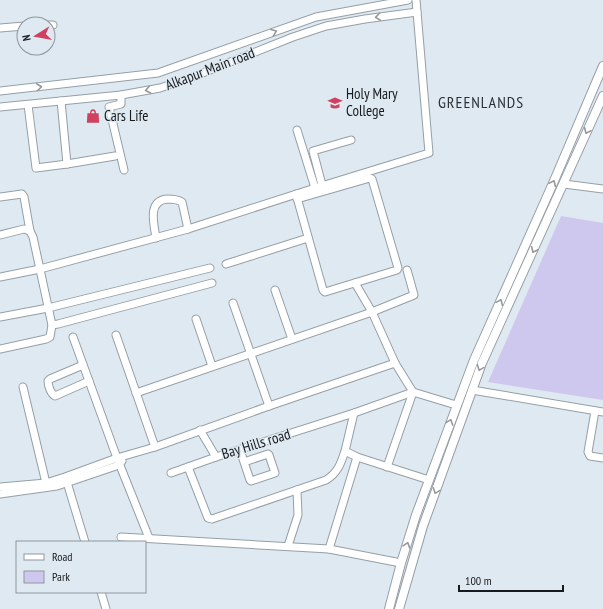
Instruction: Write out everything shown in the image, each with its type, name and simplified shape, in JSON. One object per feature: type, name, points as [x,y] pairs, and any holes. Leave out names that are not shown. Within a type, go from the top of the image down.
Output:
[{"type":"main road","points":[[389,609],[401,563],[456,405],[474,360],[554,181],[603,66]]},
{"type":"main road","points":[[391,599],[400,605],[423,526],[482,364],[603,96]]},
{"type":"street","name":"Alkapur Main road","points":[[0,91],[163,72],[316,17],[408,0]]},
{"type":"street","points":[[297,196],[322,185],[429,153],[416,0]]},
{"type":"street","name":"Alkapur Main road","points":[[0,108],[121,95],[168,85],[190,78],[293,37],[326,26],[417,12]]},
{"type":"street","points":[[0,28],[16,27]]},
{"type":"street","points":[[163,72],[168,85]]},
{"type":"street","points":[[121,95],[121,104],[109,107],[124,170]]},
{"type":"street","points":[[61,101],[67,164]]},
{"type":"street","points":[[28,105],[36,168],[115,156]]},
{"type":"street","points":[[297,130],[315,188]]},
{"type":"street","points":[[322,185],[313,151],[351,140]]},
{"type":"street","points":[[0,277],[40,269],[156,238],[297,196],[370,178],[372,179],[398,268],[397,270],[325,292],[323,290],[297,196]]},
{"type":"street","points":[[564,184],[603,189]]},
{"type":"street","points":[[0,197],[22,194],[24,197],[30,231],[33,237],[52,325],[50,337],[46,339],[0,349]]},
{"type":"street","points":[[156,238],[153,209],[156,203],[161,200],[177,200],[182,202],[188,229]]},
{"type":"street","points":[[0,235],[24,229],[30,231]]},
{"type":"street","points":[[226,264],[308,238]]},
{"type":"street","points":[[0,317],[48,308],[210,268]]},
{"type":"street","points":[[136,393],[372,312],[414,296],[407,270]]},
{"type":"street","points":[[52,325],[212,283]]},
{"type":"street","points":[[355,283],[372,312],[395,363],[414,392],[456,405]]},
{"type":"street","points":[[275,290],[292,339]]},
{"type":"street","points":[[233,303],[249,353],[269,406]]},
{"type":"street","points":[[196,319],[212,366]]},
{"type":"street","points":[[116,335],[155,447]]},
{"type":"street","points":[[72,337],[118,462],[149,538]]},
{"type":"street","points":[[0,487],[66,480],[118,462],[127,456],[200,430],[395,363]]},
{"type":"street","points":[[83,365],[50,379],[48,384],[53,395],[55,396],[89,381]]},
{"type":"street","points":[[23,387],[46,483]]},
{"type":"street","points":[[472,390],[603,412]]},
{"type":"street","points":[[387,467],[414,392]]},
{"type":"street","name":"Bay Hills road","points":[[200,430],[216,457],[354,413],[414,392]]},
{"type":"street","points":[[595,411],[588,452],[590,456],[603,458]]},
{"type":"street","points":[[188,467],[208,518],[212,519],[326,480],[333,476],[339,467],[345,451],[354,413]]},
{"type":"street","points":[[240,450],[244,462],[251,481],[275,473],[268,454],[244,462]]},
{"type":"street","points":[[345,451],[357,457],[429,480]]},
{"type":"street","points":[[171,473],[216,457]]},
{"type":"street","points":[[329,549],[357,457]]},
{"type":"street","points":[[0,494],[57,486],[66,480]]},
{"type":"street","points":[[66,480],[85,541]]},
{"type":"street","points":[[288,546],[298,515],[297,490]]},
{"type":"street","points":[[121,537],[329,549],[401,563]]},
{"type":"street","points":[[100,593],[106,609]]},
{"type":"green space","points":[[561,216],[603,223],[603,400],[488,382]]},
{"type":"place","name":"Holy Mary College","points":[[335,103]]},
{"type":"place","name":"Cars Life","points":[[93,116]]},
{"type":"district","name":"GREENLANDS","points":[[481,102]]}]
